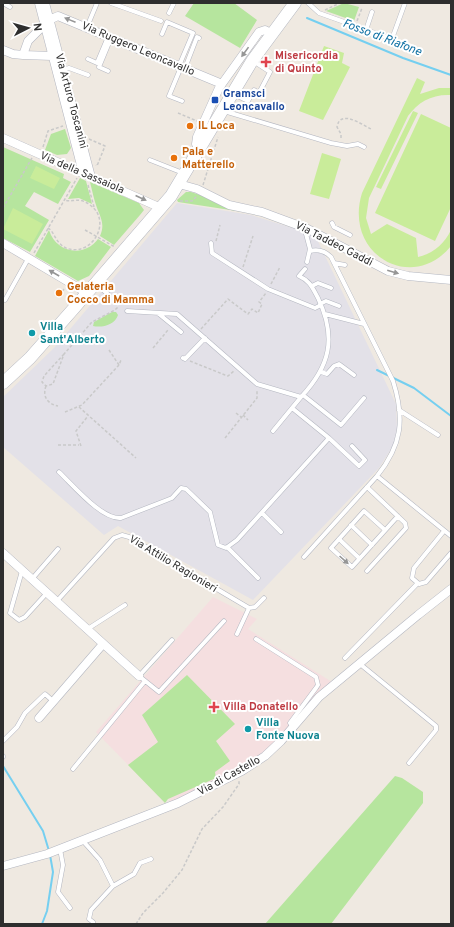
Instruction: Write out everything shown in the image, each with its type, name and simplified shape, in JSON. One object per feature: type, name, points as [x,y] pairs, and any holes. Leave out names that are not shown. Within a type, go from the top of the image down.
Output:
[{"type":"main road","points":[[3,384],[30,358],[171,196],[252,61],[295,3]]},
{"type":"street","name":"Via Arturo Toscanini","points":[[39,3],[49,20],[52,56],[70,124],[86,174]]},
{"type":"street","name":"Via Arturo Toscanini","points":[[44,3],[87,162],[86,174]]},
{"type":"street","name":"Via Ruggero Leoncavallo","points":[[49,20],[60,16],[222,84]]},
{"type":"street","points":[[23,55],[30,39],[49,20]]},
{"type":"street","points":[[199,150],[196,147],[196,142],[203,123],[222,84],[259,32],[265,30],[272,34]]},
{"type":"street","name":"Via Arturo Toscanini","points":[[3,50],[13,54],[52,56]]},
{"type":"street","name":"Via della Sassaiola","points":[[3,138],[161,208]]},
{"type":"street","name":"Via Taddeo Gaddi","points":[[182,179],[199,190],[229,204],[262,212],[308,229],[388,271],[408,276],[451,280]]},
{"type":"street","points":[[3,243],[87,293]]},
{"type":"street","points":[[3,553],[86,630],[142,678]]},
{"type":"street","name":"Via di Castello","points":[[3,866],[53,852],[178,803],[239,772],[265,756],[293,728],[319,697],[418,614],[451,590]]},
{"type":"street","points":[[39,718],[103,644]]},
{"type":"lane","points":[[3,3],[10,7]]},
{"type":"lane","points":[[87,27],[97,3]]},
{"type":"lane","points":[[111,3],[161,21]]},
{"type":"lane","points":[[169,13],[174,3]]},
{"type":"lane","points":[[308,3],[319,13],[389,38],[393,36],[405,3]]},
{"type":"lane","points":[[366,30],[372,12]]},
{"type":"lane","points":[[162,34],[167,22],[193,33],[182,67]]},
{"type":"lane","points":[[88,59],[97,62],[110,37]]},
{"type":"lane","points":[[108,71],[99,67],[110,37]]},
{"type":"lane","points":[[182,101],[170,96],[197,37],[199,38]]},
{"type":"lane","points":[[233,93],[248,101],[254,90],[259,93],[270,72],[252,61]]},
{"type":"lane","points":[[63,70],[69,68],[88,75]]},
{"type":"lane","points":[[223,110],[330,143],[348,146],[358,144],[364,147]]},
{"type":"lane","points":[[150,160],[182,179]]},
{"type":"lane","points":[[332,223],[334,227],[350,235]]},
{"type":"lane","points":[[307,262],[310,251],[306,234],[308,229]]},
{"type":"lane","points":[[213,244],[212,253],[268,289],[316,308],[326,301],[339,306]]},
{"type":"lane","points":[[304,557],[377,476],[396,447],[400,429],[399,410],[392,381],[334,263],[327,253],[319,250],[310,251]]},
{"type":"lane","points":[[5,300],[29,259]]},
{"type":"lane","points":[[334,263],[345,265]]},
{"type":"lane","points":[[273,431],[321,372],[326,358],[328,342],[325,314],[309,281],[299,276],[305,269]]},
{"type":"lane","points":[[96,283],[109,295]]},
{"type":"lane","points":[[312,286],[318,283],[331,288]]},
{"type":"lane","points":[[127,311],[177,314],[257,384],[302,396],[341,424],[364,398]]},
{"type":"lane","points":[[158,314],[181,332]]},
{"type":"lane","points":[[325,314],[364,324]]},
{"type":"lane","points":[[184,358],[205,338]]},
{"type":"lane","points":[[321,372],[327,374],[334,366],[339,364],[354,375]]},
{"type":"lane","points":[[292,408],[329,438],[359,466],[365,460],[352,446]]},
{"type":"lane","points":[[399,410],[438,435]]},
{"type":"lane","points":[[59,472],[104,514],[117,518],[172,498],[181,488],[186,489],[210,512],[218,545],[223,548],[228,547],[237,540],[329,438]]},
{"type":"lane","points":[[377,476],[451,536]]},
{"type":"lane","points":[[367,487],[405,523],[406,528],[367,571]]},
{"type":"lane","points":[[385,530],[364,511],[331,548],[352,567],[398,516]]},
{"type":"lane","points":[[262,513],[281,532]]},
{"type":"lane","points":[[351,525],[372,545]]},
{"type":"lane","points":[[418,583],[412,578],[414,568],[444,531]]},
{"type":"lane","name":"Via Attilio Ragionieri","points":[[56,602],[114,538],[122,535],[129,537],[248,608]]},
{"type":"lane","points":[[339,539],[359,558]]},
{"type":"lane","points":[[228,547],[258,578]]},
{"type":"lane","points":[[32,580],[58,549]]},
{"type":"lane","points":[[345,658],[418,583],[426,582],[451,553]]},
{"type":"lane","points":[[22,571],[10,613],[13,617],[19,620],[25,618],[46,594]]},
{"type":"lane","points":[[237,634],[248,608],[255,607],[264,598]]},
{"type":"lane","points":[[86,630],[125,605]]},
{"type":"lane","points":[[142,678],[159,692],[224,622]]},
{"type":"lane","points":[[73,769],[172,640]]},
{"type":"lane","points":[[256,640],[316,677],[318,685],[290,723],[290,726],[293,728]]},
{"type":"lane","points":[[359,664],[436,726],[436,730],[408,763]]},
{"type":"lane","points":[[3,741],[17,727],[25,714],[45,694],[53,701]]},
{"type":"lane","points":[[83,841],[100,860],[113,886]]},
{"type":"lane","points":[[53,852],[63,865],[58,892],[70,908]]},
{"type":"lane","points":[[93,922],[89,919],[91,910],[113,886],[134,874],[140,864],[151,859]]},
{"type":"path","points":[[319,13],[340,3]]},
{"type":"path","points":[[355,26],[362,8]]},
{"type":"path","points":[[178,114],[203,123]]},
{"type":"path","points":[[330,143],[341,139],[341,134],[337,127],[339,121],[343,119],[349,118],[371,128]]},
{"type":"path","points":[[40,154],[48,131],[70,124]]},
{"type":"path","points":[[171,196],[178,200],[192,201],[199,190],[220,132]]},
{"type":"path","points":[[80,135],[105,146],[97,166],[93,160],[87,162]]},
{"type":"path","points":[[3,208],[29,162]]},
{"type":"path","points":[[29,259],[64,200],[86,174]]},
{"type":"path","points":[[48,228],[51,229],[58,243],[71,250],[86,247],[97,237],[100,223],[94,207],[86,174]]},
{"type":"path","points":[[64,200],[82,200],[94,207]]},
{"type":"path","points":[[213,244],[220,225]]},
{"type":"path","points":[[85,230],[123,252]]},
{"type":"path","points":[[241,272],[253,236]]},
{"type":"path","points":[[199,332],[228,299],[248,314],[252,309],[258,313],[262,304],[259,302],[280,267]]},
{"type":"path","points":[[58,406],[47,400],[44,394],[46,386],[43,383],[43,378],[92,322],[115,310],[119,306]]},
{"type":"path","points":[[153,348],[172,325]]},
{"type":"path","points":[[109,350],[119,365]]},
{"type":"path","points":[[46,386],[53,384],[64,354]]},
{"type":"path","points":[[184,358],[225,375],[232,374],[238,367]]},
{"type":"path","points":[[66,412],[79,407],[119,365],[121,360]]},
{"type":"path","points":[[225,438],[258,398],[257,384]]},
{"type":"path","points":[[79,407],[136,458]]},
{"type":"path","points":[[236,413],[241,417]]},
{"type":"path","points":[[243,415],[248,420]]},
{"type":"path","points":[[58,445],[80,446],[76,431],[88,416]]},
{"type":"path","points":[[136,924],[142,913],[163,893],[182,870],[202,829],[223,807],[239,784],[239,772]]},
{"type":"shaded area","points":[[177,203],[251,215],[315,235],[396,404],[397,429],[393,446],[379,468],[253,600],[118,526],[104,535],[3,447],[3,397],[54,348]]},
{"type":"shaded area","name":"Villa Donatello","points":[[213,597],[257,619],[248,629],[332,682],[280,740],[252,763],[173,803],[168,799],[165,803],[96,732]]},
{"type":"green space","points":[[194,3],[234,3],[257,20],[240,48],[185,16]]},
{"type":"green space","points":[[344,3],[359,7],[354,21],[326,11]]},
{"type":"green space","points":[[324,46],[344,53],[342,63],[350,67],[323,120],[299,111]]},
{"type":"green space","points":[[417,78],[425,82],[420,94],[439,88],[451,88],[451,95],[438,96],[426,100],[416,107],[408,116],[369,198],[366,218],[371,234],[387,224],[416,238],[418,257],[429,253],[442,244],[451,230],[451,246],[435,260],[418,267],[401,266],[385,260],[372,249],[362,234],[359,215],[362,193]]},
{"type":"green space","points":[[413,111],[418,113],[381,189],[376,187]]},
{"type":"green space","points":[[421,114],[451,128],[451,207],[435,241],[375,213]]},
{"type":"green space","points":[[65,129],[71,148],[67,154],[57,155],[45,150],[51,134]]},
{"type":"green space","points":[[3,147],[64,174],[63,178],[71,182],[58,204],[34,192],[25,206],[49,220],[30,252],[3,238]]},
{"type":"green space","points":[[322,153],[341,159],[329,199],[310,194]]},
{"type":"green space","points":[[36,166],[60,178],[54,189],[30,178]]},
{"type":"green space","points":[[80,178],[86,181],[92,204],[79,198],[68,199]]},
{"type":"green space","points":[[90,182],[139,203],[144,210],[114,245],[100,236],[102,222]]},
{"type":"green space","points":[[186,192],[191,192],[272,219],[250,213],[178,202],[177,200]]},
{"type":"green space","points":[[13,208],[43,224],[32,244],[3,229]]},
{"type":"green space","points":[[49,230],[58,244],[71,250],[78,251],[85,249],[98,239],[111,247],[89,276],[78,281],[35,256]]},
{"type":"green space","points":[[112,312],[116,312],[118,315],[114,321],[108,325],[100,327],[93,326],[94,322]]},
{"type":"green space","points":[[187,675],[235,724],[216,741],[230,761],[215,772],[216,778],[168,799],[165,803],[128,765],[158,742],[142,715]]},
{"type":"green space","points":[[395,776],[402,778],[423,792],[423,803],[331,924],[265,924]]},
{"type":"waterway","name":"Fosso di Riafone","points":[[307,18],[403,58],[451,75]]},
{"type":"waterway","points":[[377,370],[414,388],[451,416]]},
{"type":"waterway","points":[[3,766],[43,831],[49,851]]},
{"type":"waterway","points":[[42,924],[47,911],[53,872],[50,855]]},
{"type":"place","name":"Misericordia di Quinto","points":[[266,62]]},
{"type":"place","name":"Gramsci Leoncavallo","points":[[215,100]]},
{"type":"place","name":"IL Loca","points":[[190,126]]},
{"type":"place","name":"Pala e Matterello","points":[[174,158]]},
{"type":"place","name":"Gelateria Cocco di Mamma","points":[[59,293]]},
{"type":"place","name":"Villa Sant'Alberto","points":[[32,333]]},
{"type":"place","name":"Villa Donatello","points":[[214,707]]},
{"type":"place","name":"Villa Fonte Nuova","points":[[248,729]]}]
